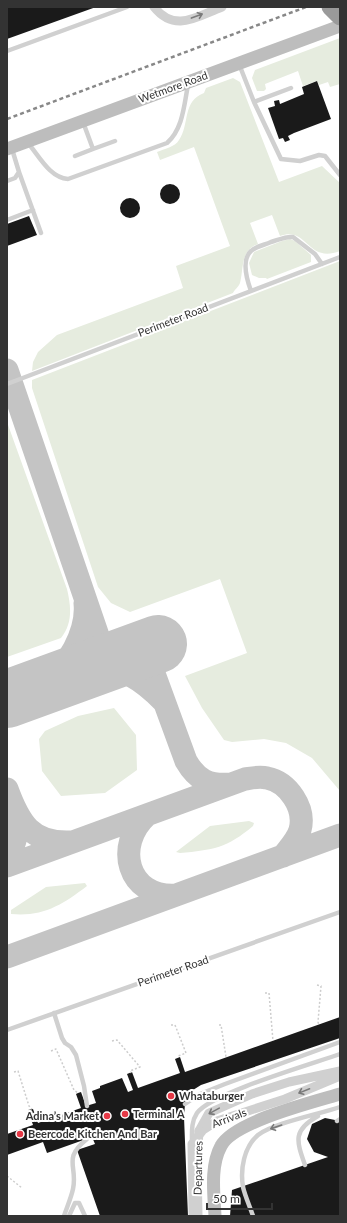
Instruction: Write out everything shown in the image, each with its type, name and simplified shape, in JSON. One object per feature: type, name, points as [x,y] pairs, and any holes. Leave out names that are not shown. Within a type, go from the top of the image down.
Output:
[{"type":"highway","points":[[330,7],[340,17]]},
{"type":"main road","name":"Wetmore Road","points":[[9,148],[238,62],[340,26]]},
{"type":"main road","points":[[215,1216],[215,1165],[220,1146],[226,1138],[240,1129],[264,1118],[340,1094]]},
{"type":"street","points":[[154,7],[161,16],[170,21],[182,22],[222,7]]},
{"type":"street","name":"Departures","points":[[198,1216],[197,1162],[199,1131],[209,1113],[252,1094],[289,1082],[340,1071]]},
{"type":"street","name":"Arrivals","points":[[192,1144],[203,1130],[217,1121],[285,1099],[340,1076]]},
{"type":"street","points":[[192,1144],[193,1216]]},
{"type":"lane","points":[[7,51],[127,7]]},
{"type":"lane","points":[[238,62],[254,102],[281,159],[300,161],[319,155],[325,156],[340,175]]},
{"type":"lane","points":[[27,141],[50,171],[62,179],[68,179],[116,163],[167,143],[173,138],[180,122],[189,81]]},
{"type":"lane","points":[[254,102],[291,88]]},
{"type":"lane","points":[[82,121],[93,149]]},
{"type":"lane","points":[[75,156],[115,141]]},
{"type":"lane","points":[[9,148],[41,233]]},
{"type":"lane","points":[[7,181],[15,178],[19,172]]},
{"type":"lane","points":[[7,220],[33,210]]},
{"type":"lane","points":[[251,291],[246,274],[247,259],[251,250],[256,248],[283,238],[293,237],[315,254],[322,264]]},
{"type":"lane","name":"Perimeter Road","points":[[7,384],[340,257]]},
{"type":"lane","name":"Perimeter Road","points":[[7,1030],[340,912]]},
{"type":"lane","points":[[54,1013],[65,1043],[71,1047],[76,1055],[84,1086],[87,1106]]},
{"type":"lane","points":[[185,1104],[200,1094],[225,1084],[340,1042]]},
{"type":"lane","points":[[192,1144],[192,1123],[197,1113],[209,1102],[258,1082],[340,1054]]},
{"type":"lane","points":[[253,1216],[243,1186],[246,1151],[252,1141],[267,1130],[340,1107]]},
{"type":"lane","points":[[305,1165],[297,1143],[300,1129],[307,1122],[323,1113]]},
{"type":"lane","points":[[64,1216],[73,1190],[72,1164],[76,1147],[87,1139]]},
{"type":"lane","points":[[69,1216],[75,1203],[79,1203],[85,1216]]},
{"type":"path","points":[[317,985],[321,986],[319,1025]]},
{"type":"path","points":[[265,993],[269,993],[273,1041]]},
{"type":"path","points":[[171,1025],[175,1025],[186,1053],[178,1057]]},
{"type":"path","points":[[219,1026],[221,1025],[226,1057]]},
{"type":"path","points":[[112,1041],[117,1040],[140,1067],[130,1071],[131,1073]]},
{"type":"path","points":[[51,1051],[56,1049],[74,1090],[78,1093]]},
{"type":"path","points":[[14,1072],[18,1071],[32,1109]]},
{"type":"path","points":[[7,1176],[22,1188]]},
{"type":"shaded area","points":[[340,38],[340,84],[330,87],[328,82],[319,85],[317,81],[303,86],[298,71],[265,84],[266,89],[264,91],[257,91],[252,78],[255,70]]},
{"type":"shaded area","points":[[233,78],[240,82],[279,182],[322,166],[340,183],[340,251],[329,254],[321,253],[297,236],[289,234],[280,236],[272,215],[250,223],[258,244],[252,247],[245,255],[240,283],[233,293],[32,371],[33,362],[38,352],[57,335],[183,288],[176,266],[230,246],[194,147],[160,160],[157,152],[172,146],[179,140],[192,101],[204,93],[206,88]]},
{"type":"shaded area","points":[[290,239],[295,241],[311,255],[311,262],[267,279],[252,275],[249,263],[254,252]]},
{"type":"shaded area","points":[[340,261],[340,791],[312,758],[286,743],[264,739],[232,742],[224,740],[202,708],[185,676],[247,653],[220,579],[130,612],[111,603],[98,587],[32,388],[32,380]]},
{"type":"shaded area","points":[[7,422],[67,589],[70,614],[68,626],[61,638],[7,657]]},
{"type":"shaded area","points":[[114,708],[136,735],[137,770],[105,793],[61,796],[42,771],[39,739],[45,731],[78,716]]},
{"type":"shaded area","points":[[249,821],[254,823],[253,826],[235,839],[219,847],[202,851],[176,852],[210,826]]},
{"type":"shaded area","points":[[85,883],[87,886],[69,899],[52,908],[33,914],[11,914],[11,910],[46,887]]},
{"type":"building","points":[[7,7],[96,7],[7,39]]},
{"type":"building","points":[[317,81],[331,119],[288,136],[290,140],[285,142],[283,138],[279,139],[268,108],[275,106],[274,101],[279,100],[280,104],[304,94],[302,87]]},
{"type":"building","points":[[170,184],[177,187],[180,194],[177,201],[170,204],[163,201],[160,194],[163,187]]},
{"type":"building","points":[[130,198],[137,201],[140,208],[137,215],[130,218],[123,215],[120,208],[123,201]]},
{"type":"building","points":[[29,216],[37,235],[7,246],[7,224]]},
{"type":"building","name":"Terminal A","points":[[340,1017],[340,1038],[201,1085],[193,1090],[185,1104],[184,1117],[188,1216],[100,1216],[77,1150],[95,1144],[92,1137],[47,1153],[43,1142],[7,1155],[7,1134],[33,1125],[28,1110],[33,1109],[38,1123],[81,1108],[76,1094],[78,1093],[81,1092],[86,1106],[96,1103],[92,1091],[100,1088],[100,1086],[122,1078],[128,1092],[133,1090],[127,1074],[132,1072],[138,1088],[180,1073],[175,1059],[180,1057],[185,1072]]},
{"type":"building","points":[[325,1118],[335,1120],[340,1123],[340,1216],[230,1216],[232,1190],[328,1157],[314,1152],[307,1139],[312,1124]]},
{"type":"taxiway","points":[[7,370],[107,662]]},
{"type":"taxiway","points":[[43,686],[60,669],[74,649],[83,626],[85,603]]},
{"type":"taxiway","points":[[145,649],[186,761],[190,768],[199,777],[210,783],[231,784]]},
{"type":"taxiway","points":[[92,668],[113,669],[131,676],[148,687],[163,701]]},
{"type":"taxiway","points":[[7,708],[20,694]]},
{"type":"taxiway","points":[[7,866],[245,779],[258,777],[275,780],[288,790],[298,805],[301,822],[299,834],[283,856]]},
{"type":"taxiway","points":[[7,789],[16,811],[28,829],[36,835],[46,839],[57,842],[71,842]]},
{"type":"taxiway","points":[[7,859],[13,848],[16,837],[16,813]]},
{"type":"taxiway","points":[[147,815],[137,827],[131,841],[129,854],[131,867],[137,879],[146,888],[159,894],[176,895]]},
{"type":"taxiway","points":[[7,957],[340,835]]},
{"type":"runway","points":[[7,699],[158,644]]},
{"type":"railway","points":[[7,119],[306,7]]},
{"type":"place","name":"Whataburger","points":[[171,1096]]},
{"type":"place","name":"Terminal A","points":[[125,1114]]},
{"type":"place","name":"Adina’s Market","points":[[107,1116]]},
{"type":"place","name":"Beercode Kitchen And Bar","points":[[20,1134]]}]
